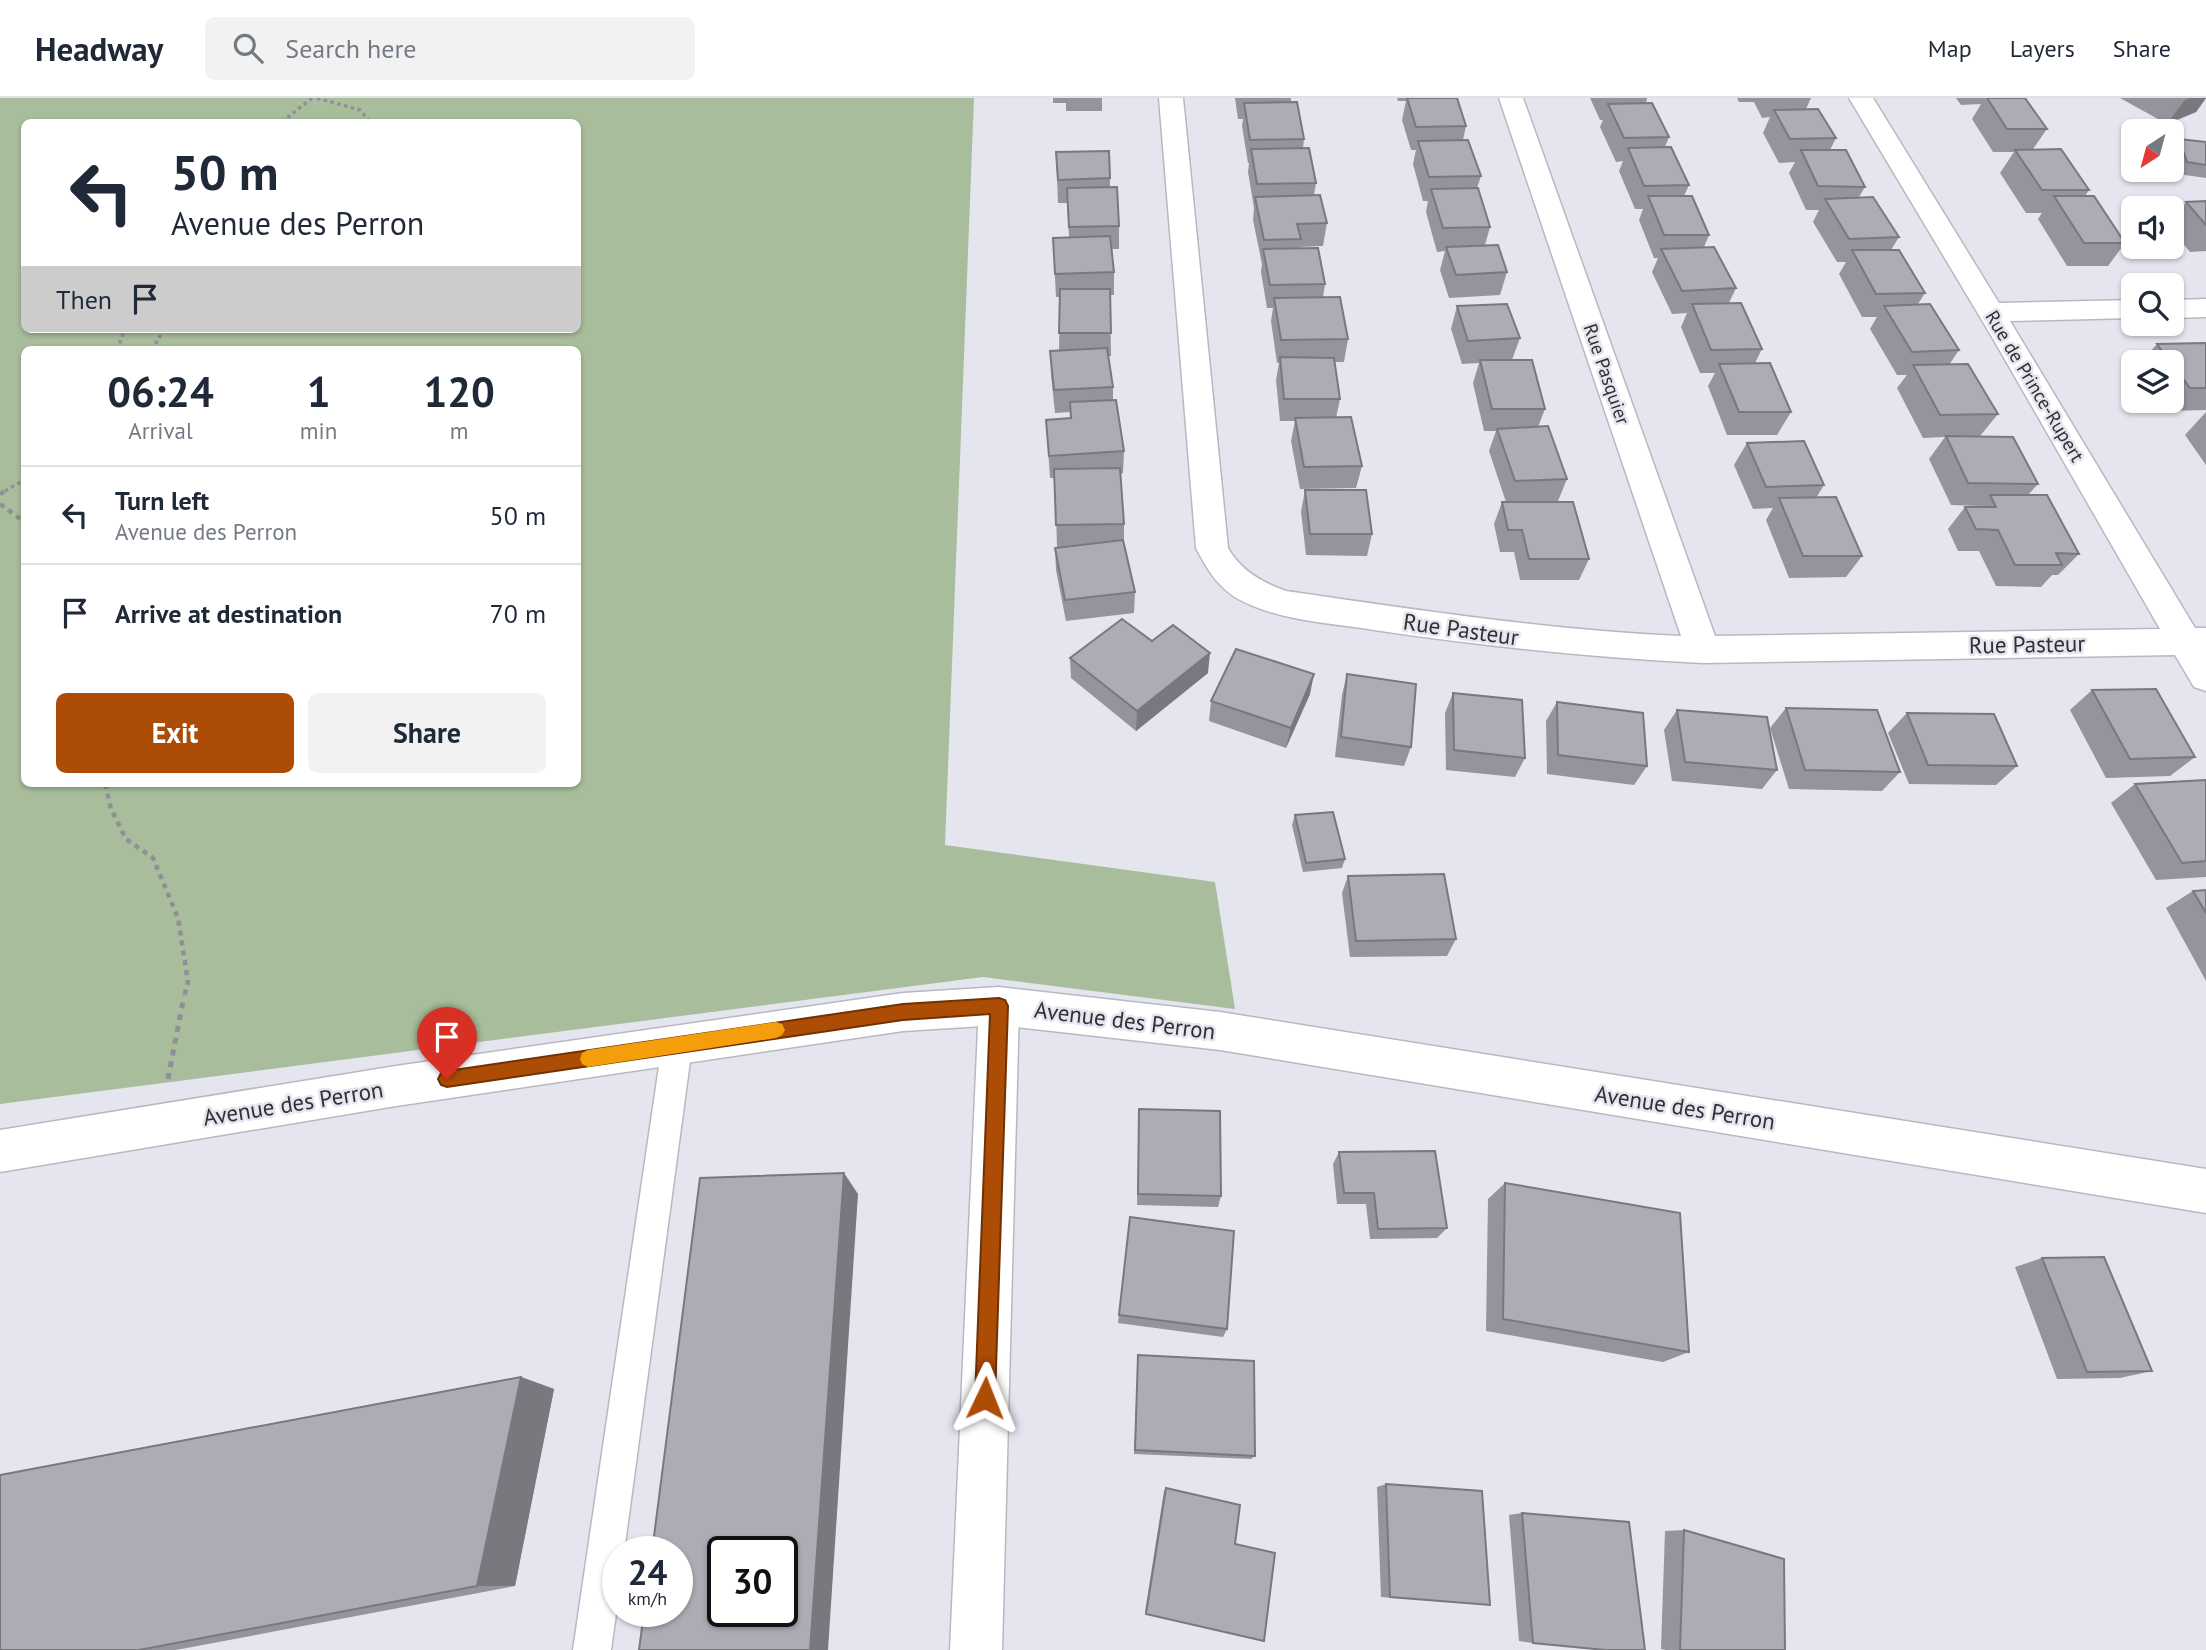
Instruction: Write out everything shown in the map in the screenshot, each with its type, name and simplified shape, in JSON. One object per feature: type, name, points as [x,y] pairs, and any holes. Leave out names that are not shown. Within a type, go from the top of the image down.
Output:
[{"type":"street","name":"Rue Pasteur","points":[[1171,98],[1212,548],[1220,567],[1236,583],[1259,596],[1286,604],[1528,638],[1639,648],[1703,650],[2196,641]]},
{"type":"street","name":"Rue Pasquier","points":[[1511,98],[1703,650]]},
{"type":"street","name":"Rue de Prince-Rupert","points":[[1861,98],[2196,641],[2206,677]]},
{"type":"street","points":[[2184,309],[2206,308]]},
{"type":"street","points":[[1991,312],[2121,309]]},
{"type":"street","points":[[975,1650],[999,1006]]},
{"type":"street","name":"Avenue des Perron","points":[[0,1151],[396,1086],[903,1012],[999,1006],[1110,1016],[1220,1031],[2206,1191]]},
{"type":"lane","points":[[592,1650],[677,1046]]},
{"type":"path","points":[[286,119],[312,98]]},
{"type":"path","points":[[317,98],[325,103],[351,105],[364,112],[368,119]]},
{"type":"path","points":[[0,494],[21,482]]},
{"type":"path","points":[[0,504],[21,521]]},
{"type":"path","points":[[106,787],[111,809],[126,839],[153,858],[178,918],[188,982],[176,1028],[166,1090],[170,1123]]},
{"type":"green space","points":[[0,98],[974,98],[945,845],[1215,882],[1235,1009],[983,977],[0,1104]]},
{"type":"building","points":[[1407,98],[1457,98],[1466,126],[1416,127]]},
{"type":"building","points":[[1987,98],[2025,98],[2047,129],[2007,129]]},
{"type":"building","points":[[1297,102],[1304,139],[1250,140],[1244,103]]},
{"type":"building","points":[[1652,103],[1669,137],[1624,138],[1608,104]]},
{"type":"building","points":[[1818,109],[1836,138],[1790,139],[1774,110]]},
{"type":"building","points":[[1468,140],[1481,176],[1429,177],[1418,141]]},
{"type":"building","points":[[2184,140],[2206,142],[2206,165],[2187,162]]},
{"type":"building","points":[[1671,147],[1689,185],[1644,186],[1628,148]]},
{"type":"building","points":[[1309,148],[1316,183],[1257,184],[1251,149]]},
{"type":"building","points":[[2061,149],[2089,190],[2042,190],[2015,150]]},
{"type":"building","points":[[1801,150],[1846,150],[1865,187],[1818,186]]},
{"type":"building","points":[[1109,151],[1110,178],[1058,180],[1056,152]]},
{"type":"building","points":[[1117,187],[1119,226],[1069,227],[1067,188]]},
{"type":"building","points":[[1478,188],[1490,227],[1443,228],[1431,189]]},
{"type":"building","points":[[1320,195],[1327,223],[1297,224],[1301,239],[1264,240],[1255,197]]},
{"type":"building","points":[[1648,196],[1692,196],[1709,235],[1664,235]]},
{"type":"building","points":[[2054,196],[2094,196],[2121,237],[2121,243],[2084,243]]},
{"type":"building","points":[[1873,197],[1899,237],[1849,239],[1825,199]]},
{"type":"building","points":[[2206,201],[2206,225],[2186,202]]},
{"type":"building","points":[[1110,236],[1114,272],[1055,274],[1053,238]]},
{"type":"building","points":[[1498,245],[1507,272],[1456,275],[1446,247]]},
{"type":"building","points":[[1714,247],[1736,288],[1682,291],[1661,249]]},
{"type":"building","points":[[1318,248],[1325,284],[1270,285],[1263,249]]},
{"type":"building","points":[[1852,250],[1899,250],[1925,293],[1876,294]]},
{"type":"building","points":[[1060,289],[1110,289],[1111,333],[1059,333]]},
{"type":"building","points":[[1340,297],[1348,339],[1281,340],[1274,298]]},
{"type":"building","points":[[1741,303],[1762,349],[1711,350],[1692,304]]},
{"type":"building","points":[[1507,304],[1520,338],[1468,341],[1457,306]]},
{"type":"building","points":[[1930,304],[1959,350],[1912,352],[1884,306]]},
{"type":"building","points":[[2206,343],[2206,388],[2190,388],[2184,380],[2184,350],[2161,350],[2157,344]]},
{"type":"building","points":[[1107,348],[1113,387],[1054,390],[1050,351]]},
{"type":"building","points":[[1280,357],[1334,358],[1340,399],[1284,399]]},
{"type":"building","points":[[1480,360],[1532,360],[1545,409],[1492,409]]},
{"type":"building","points":[[1770,363],[1791,412],[1739,412],[1719,364]]},
{"type":"building","points":[[1968,364],[1998,414],[1940,415],[1913,365]]},
{"type":"building","points":[[1116,400],[1124,451],[1049,456],[1046,420],[1071,418],[1070,402]]},
{"type":"building","points":[[1351,417],[1362,466],[1304,467],[1295,418]]},
{"type":"building","points":[[1548,426],[1567,479],[1515,481],[1497,429]]},
{"type":"building","points":[[1946,436],[2013,437],[2038,484],[1968,483]]},
{"type":"building","points":[[1804,441],[1824,485],[1766,487],[1747,443]]},
{"type":"building","points":[[1120,468],[1124,524],[1056,525],[1054,469]]},
{"type":"building","points":[[1305,490],[1366,490],[1372,534],[1310,534]]},
{"type":"building","points":[[1990,495],[2047,495],[2079,554],[2056,553],[2062,565],[2015,565],[1998,530],[1976,529],[1965,507],[1996,507]]},
{"type":"building","points":[[1836,497],[1862,556],[1803,556],[1779,498]]},
{"type":"building","points":[[1502,502],[1573,502],[1589,559],[1529,559],[1522,530],[1508,530]]},
{"type":"building","points":[[1123,540],[1135,592],[1065,600],[1055,548]]},
{"type":"building","points":[[1122,619],[1152,641],[1173,625],[1210,653],[1137,711],[1070,658]]},
{"type":"building","points":[[1236,649],[1314,674],[1291,728],[1211,701]]},
{"type":"building","points":[[1347,674],[1416,684],[1411,747],[1341,737]]},
{"type":"building","points":[[2156,689],[2195,757],[2130,759],[2092,690]]},
{"type":"building","points":[[1453,693],[1522,700],[1525,758],[1454,750]]},
{"type":"building","points":[[1557,702],[1643,713],[1647,766],[1558,755]]},
{"type":"building","points":[[1786,708],[1877,710],[1900,772],[1805,770]]},
{"type":"building","points":[[1677,710],[1767,717],[1777,770],[1685,762]]},
{"type":"building","points":[[1907,713],[1994,714],[2017,766],[1928,765]]},
{"type":"building","points":[[2206,780],[2206,861],[2182,863],[2135,784]]},
{"type":"building","points":[[1333,812],[1345,859],[1306,863],[1295,815]]},
{"type":"building","points":[[1444,874],[1456,939],[1356,941],[1348,876]]},
{"type":"building","points":[[2206,890],[2206,913],[2193,891]]},
{"type":"building","points":[[1139,1109],[1220,1111],[1221,1196],[1138,1194]]},
{"type":"building","points":[[1435,1151],[1447,1228],[1378,1229],[1374,1193],[1344,1193],[1339,1152]]},
{"type":"building","points":[[844,1173],[810,1650],[639,1650],[642,1627],[693,1627],[693,1536],[654,1536],[700,1178]]},
{"type":"building","points":[[1505,1183],[1680,1213],[1689,1352],[1503,1319]]},
{"type":"building","points":[[1130,1217],[1234,1231],[1227,1329],[1119,1315]]},
{"type":"building","points":[[2104,1257],[2152,1371],[2087,1372],[2042,1258]]},
{"type":"building","points":[[1138,1355],[1254,1361],[1255,1456],[1135,1450]]},
{"type":"building","points":[[521,1377],[477,1586],[139,1650],[0,1650],[0,1475]]},
{"type":"building","points":[[1386,1484],[1482,1491],[1490,1605],[1390,1597]]},
{"type":"building","points":[[1166,1488],[1240,1505],[1235,1544],[1275,1553],[1264,1641],[1146,1614]]},
{"type":"building","points":[[1522,1513],[1629,1522],[1645,1650],[1605,1650],[1533,1643]]},
{"type":"building","points":[[1684,1530],[1784,1559],[1785,1650],[1680,1650]]},
{"type":"slow traffic","points":[[588,1059],[776,1030]]},
{"type":"route","points":[[447,1079],[903,1012],[999,1006],[985,1398]]}]
